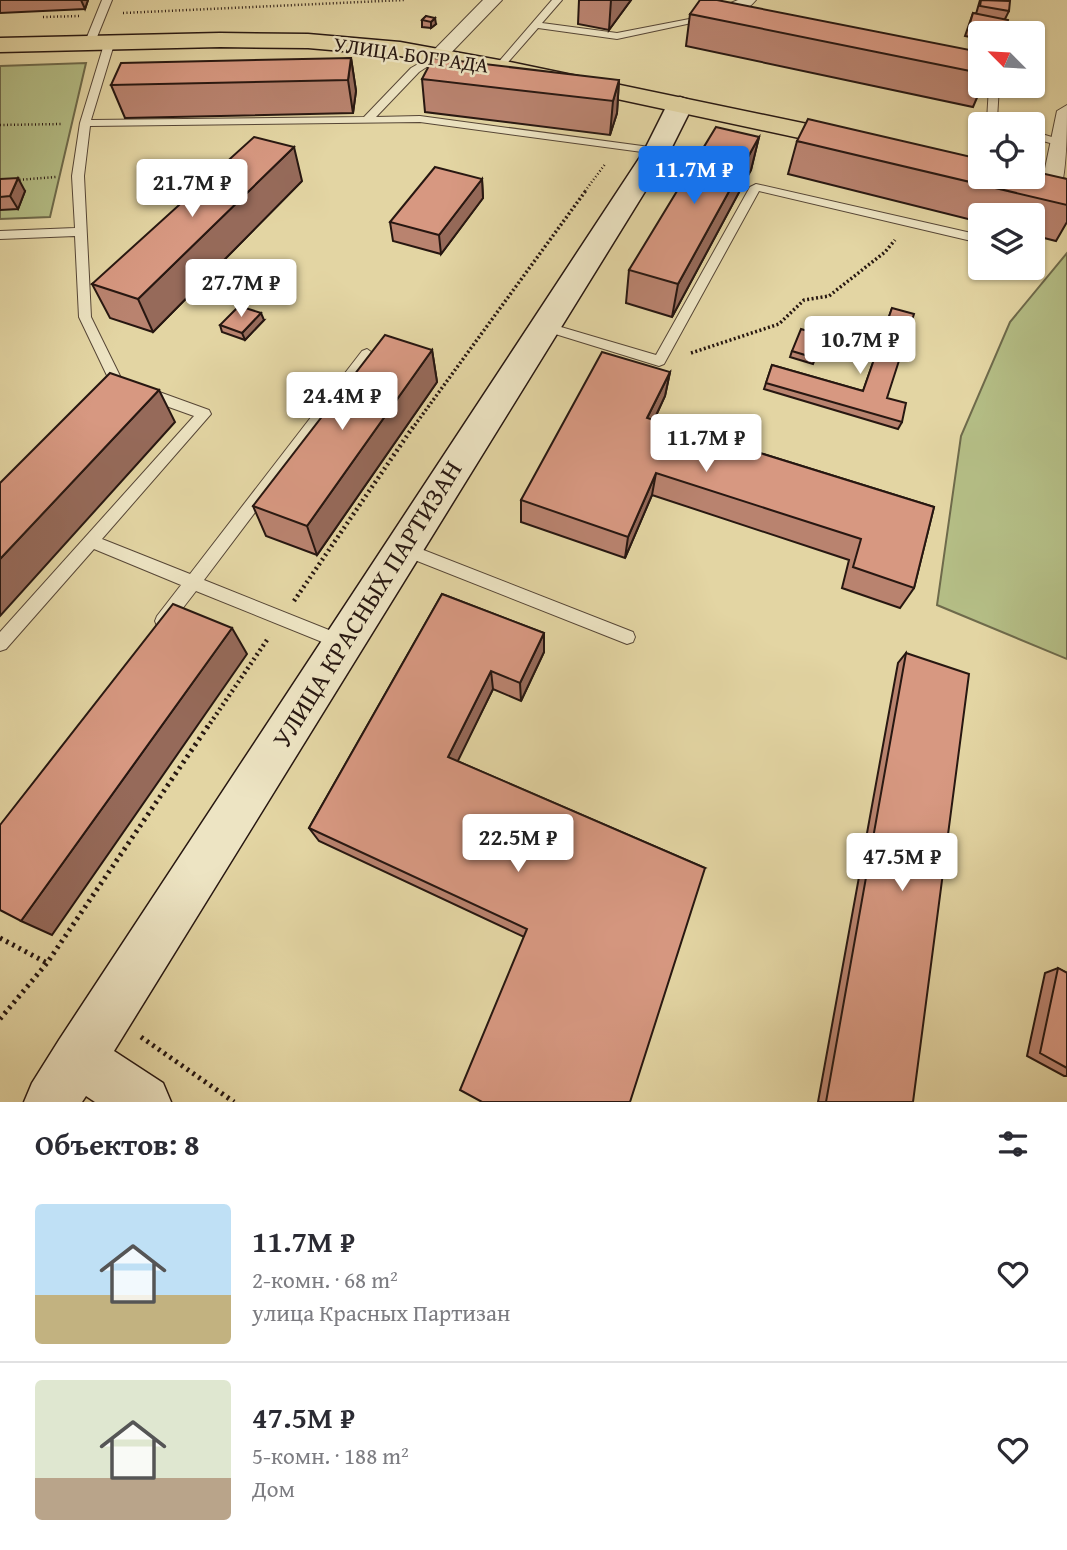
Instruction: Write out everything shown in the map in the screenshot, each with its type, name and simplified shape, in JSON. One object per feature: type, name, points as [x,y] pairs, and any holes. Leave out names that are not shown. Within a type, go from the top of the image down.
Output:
[{"type":"main road","name":"УЛИЦА БОГРАДА","points":[[0,45],[308,41],[400,49],[499,67],[884,148]]},
{"type":"main road","name":"УЛИЦА КРАСНЫХ ПАРТИЗАН","points":[[65,1081],[544,326],[638,148],[680,105]]},
{"type":"main road","points":[[65,1081],[144,1102]]},
{"type":"street","points":[[439,55],[493,0]]},
{"type":"street","points":[[719,19],[747,0]]},
{"type":"street","points":[[1051,183],[1067,111]]},
{"type":"lane","points":[[0,644],[204,414],[112,388],[85,317],[78,176],[100,42],[100,15],[107,0]]},
{"type":"lane","points":[[499,67],[557,0]]},
{"type":"lane","points":[[536,25],[617,36],[719,19]]},
{"type":"lane","points":[[367,120],[415,70],[439,55]]},
{"type":"lane","points":[[85,123],[420,119],[638,148]]},
{"type":"lane","points":[[271,131],[281,121]]},
{"type":"lane","points":[[1045,138],[1061,143]]},
{"type":"lane","points":[[544,326],[659,361],[756,187],[968,236]]},
{"type":"lane","points":[[0,235],[80,232]]},
{"type":"lane","points":[[84,302],[94,293]]},
{"type":"lane","points":[[151,637],[367,354]]},
{"type":"lane","points":[[91,541],[343,643]]},
{"type":"lane","points":[[402,548],[627,637]]},
{"type":"path","points":[[41,18],[404,0]]},
{"type":"path","points":[[0,125],[85,123]]},
{"type":"path","points":[[0,1019],[47,963],[450,373],[638,148]]},
{"type":"path","points":[[13,180],[78,176]]},
{"type":"path","points":[[659,361],[779,324],[804,300],[829,296],[885,252],[895,240],[919,224]]},
{"type":"path","points":[[0,938],[47,963]]},
{"type":"path","points":[[134,1032],[234,1102]]},
{"type":"green space","points":[[86,63],[50,217],[0,219],[0,66]]},
{"type":"green space","points":[[1067,253],[1067,659],[937,605],[961,436],[1010,322]]},
{"type":"building","points":[[700,0],[717,0],[968,50],[968,71],[690,14]]},
{"type":"building","points":[[981,0],[1010,1],[1009,11],[980,6]]},
{"type":"building","points":[[973,13],[1008,20],[1008,21],[971,21]]},
{"type":"building","points":[[426,16],[435,18],[431,22],[422,20]]},
{"type":"building","points":[[351,58],[348,80],[111,85],[121,63]]},
{"type":"building","points":[[433,58],[619,80],[613,101],[422,79]]},
{"type":"building","points":[[808,119],[968,156],[968,182],[797,141]]},
{"type":"building","points":[[716,127],[759,137],[678,284],[629,270]]},
{"type":"building","points":[[254,137],[294,147],[138,299],[92,284]]},
{"type":"building","points":[[435,167],[482,179],[439,235],[390,222]]},
{"type":"building","points":[[1045,174],[1067,179],[1067,205],[1000,189],[1045,189]]},
{"type":"building","points":[[18,178],[10,196],[0,197],[0,179]]},
{"type":"building","points":[[239,306],[261,313],[242,333],[220,325]]},
{"type":"building","points":[[892,308],[914,314],[887,398],[906,403],[902,422],[766,383],[772,365],[863,391]]},
{"type":"building","points":[[801,329],[824,336],[815,358],[792,351]]},
{"type":"building","points":[[385,335],[432,350],[307,526],[253,506]]},
{"type":"building","points":[[602,352],[670,372],[647,418],[934,507],[914,588],[853,567],[861,539],[656,473],[628,537],[521,500]]},
{"type":"building","points":[[110,373],[159,390],[0,559],[0,483]]},
{"type":"building","points":[[442,594],[544,633],[520,683],[491,671],[448,757],[705,868],[630,1102],[482,1102],[460,1090],[527,929],[309,828]]},
{"type":"building","points":[[173,604],[232,628],[21,921],[0,910],[0,825]]},
{"type":"building","points":[[906,653],[969,674],[913,1102],[826,1102]]},
{"type":"building","points":[[1058,968],[1067,973],[1067,1068],[1040,1053]]}]
